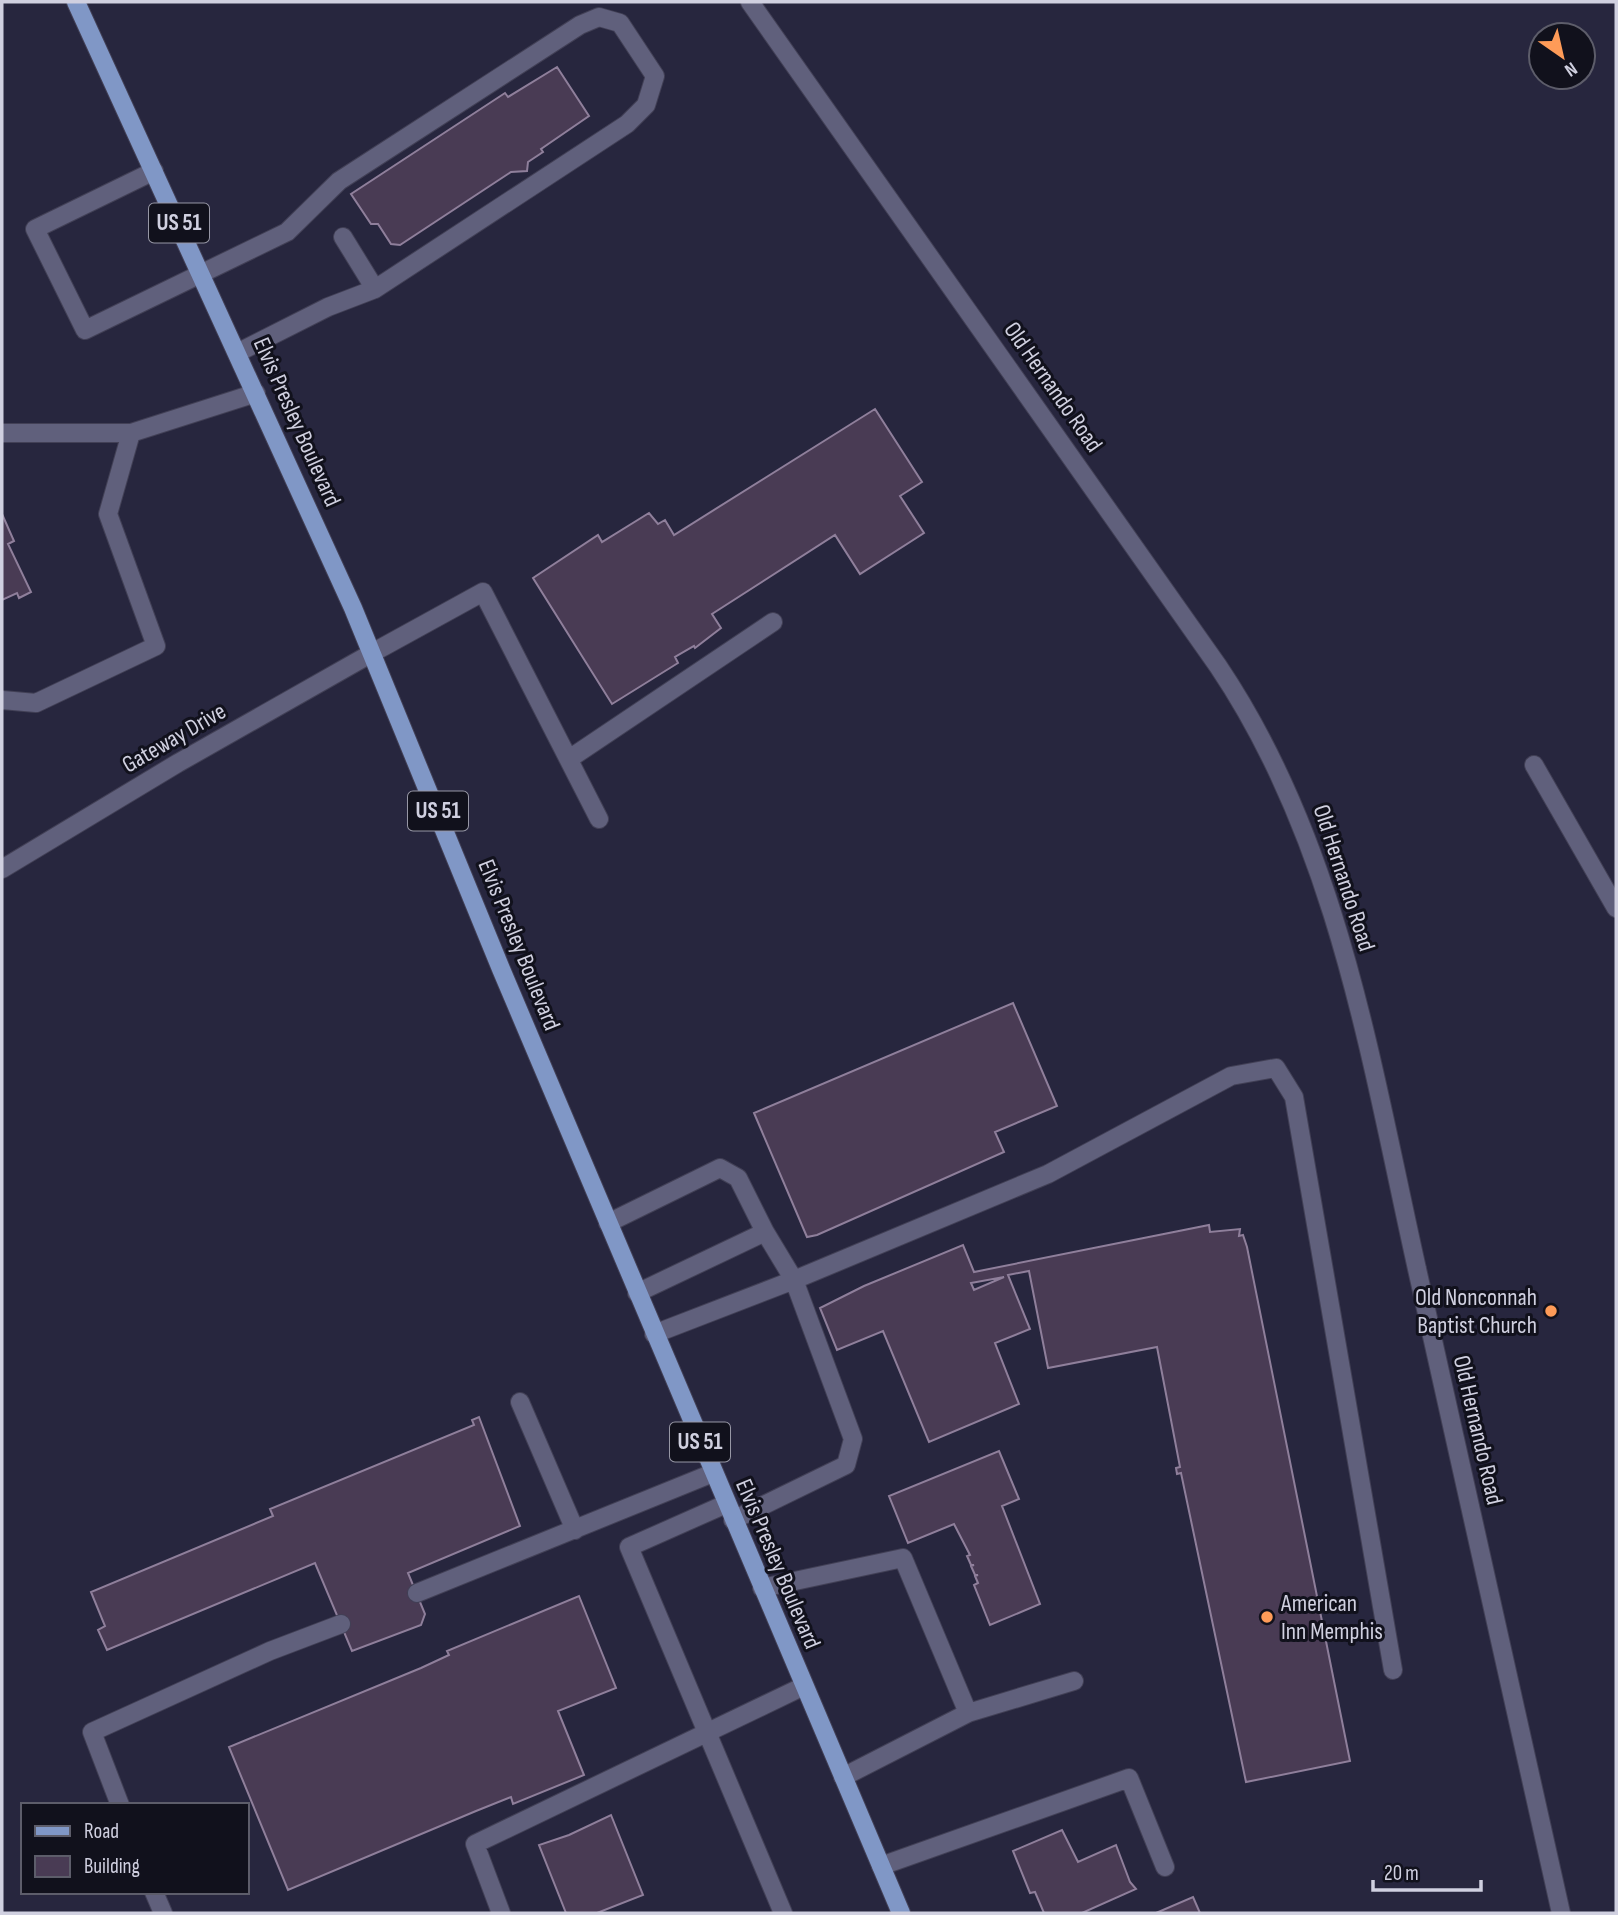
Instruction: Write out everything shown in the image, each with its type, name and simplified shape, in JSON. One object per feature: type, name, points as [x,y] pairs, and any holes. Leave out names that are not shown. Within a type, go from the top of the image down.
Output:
[{"type":"main road","name":"Elvis Presley Boulevard","points":[[76,2],[239,352],[372,653],[654,1334],[901,1913]]},
{"type":"street","name":"Old Hernando Road","points":[[750,2],[1218,666],[1252,716],[1290,792],[1311,847],[1363,1029],[1561,1913]]},
{"type":"street","points":[[154,171],[34,229],[85,330],[287,232],[339,180],[569,32],[600,17],[620,23],[655,76],[646,105],[627,124],[375,289],[328,307],[239,352]]},
{"type":"street","points":[[343,237],[375,289]]},
{"type":"street","points":[[2,433],[131,433],[256,393]]},
{"type":"street","points":[[2,700],[36,703],[156,646],[108,514],[131,433]]},
{"type":"street","name":"Gateway Drive","points":[[2,869],[178,763],[483,592],[569,759]]},
{"type":"street","points":[[599,819],[569,759],[773,622]]},
{"type":"street","points":[[1534,765],[1616,908]]},
{"type":"street","points":[[654,1334],[794,1280],[1048,1174],[1231,1076],[1276,1068],[1294,1097],[1394,1670]]},
{"type":"street","points":[[608,1223],[720,1168],[738,1178],[765,1232],[794,1280],[853,1439],[845,1465],[730,1512],[629,1547],[709,1731],[783,1913]]},
{"type":"street","points":[[637,1293],[765,1232]]},
{"type":"street","points":[[520,1402],[575,1530]]},
{"type":"street","points":[[417,1593],[713,1472]]},
{"type":"street","points":[[762,1587],[903,1558],[968,1713]]},
{"type":"street","points":[[119,1803],[92,1732],[270,1651],[341,1623]]},
{"type":"street","points":[[843,1777],[968,1713],[1074,1681]]},
{"type":"street","points":[[501,1913],[475,1844],[804,1686]]},
{"type":"street","points":[[881,1866],[1129,1778],[1165,1867]]},
{"type":"street","points":[[155,1894],[163,1913]]},
{"type":"building","points":[[557,67],[589,116],[541,149],[543,152],[528,162],[527,171],[511,172],[400,245],[391,244],[378,224],[371,224],[351,194],[505,93],[508,97]]},
{"type":"building","points":[[875,409],[922,482],[900,496],[924,533],[860,574],[835,535],[712,614],[721,628],[695,648],[694,646],[675,657],[678,663],[612,704],[533,578],[598,535],[602,542],[649,513],[658,524],[665,520],[674,535]]},
{"type":"building","points":[[2,514],[14,541],[8,544],[31,592],[19,598],[17,593],[2,600]]},
{"type":"building","points":[[1013,1003],[1057,1106],[995,1132],[1004,1152],[817,1235],[807,1237],[754,1113]]},
{"type":"building","name":"American Inn Memphis","points":[[1209,1225],[1210,1232],[1240,1229],[1239,1236],[1243,1235],[1247,1247],[1350,1761],[1246,1782],[1181,1473],[1177,1474],[1176,1468],[1180,1467],[1157,1347],[1048,1368],[1029,1271],[1008,1275],[1030,1329],[995,1343],[1019,1404],[929,1442],[883,1331],[837,1350],[820,1308],[864,1286],[963,1245],[974,1272]],"holes":[[[1004,1277],[974,1290],[971,1283]]]},
{"type":"building","points":[[479,1417],[520,1526],[408,1573],[425,1614],[421,1625],[352,1651],[315,1563],[107,1650],[98,1630],[105,1626],[91,1592],[273,1516],[270,1509],[474,1425],[472,1420]]},
{"type":"building","points":[[999,1451],[1019,1499],[1002,1506],[1040,1604],[990,1625],[974,1585],[978,1583],[975,1576],[978,1575],[975,1575],[971,1566],[974,1565],[971,1565],[967,1556],[970,1555],[954,1524],[908,1543],[889,1496]]},
{"type":"building","points":[[579,1596],[616,1688],[558,1711],[584,1775],[513,1804],[511,1797],[288,1890],[229,1747],[421,1668],[449,1655],[447,1651]]},
{"type":"building","points":[[611,1815],[643,1895],[597,1913],[566,1913],[539,1845],[569,1835]]},
{"type":"building","points":[[1062,1830],[1078,1862],[1116,1845],[1130,1882],[1136,1889],[1082,1913],[1044,1913],[1035,1892],[1030,1893],[1013,1851]]},
{"type":"building","points":[[1193,1897],[1200,1913],[1156,1913]]},
{"type":"place","name":"Old Nonconnah Baptist Church","points":[[1551,1311]]},
{"type":"place","name":"American Inn Memphis","points":[[1267,1617]]}]
